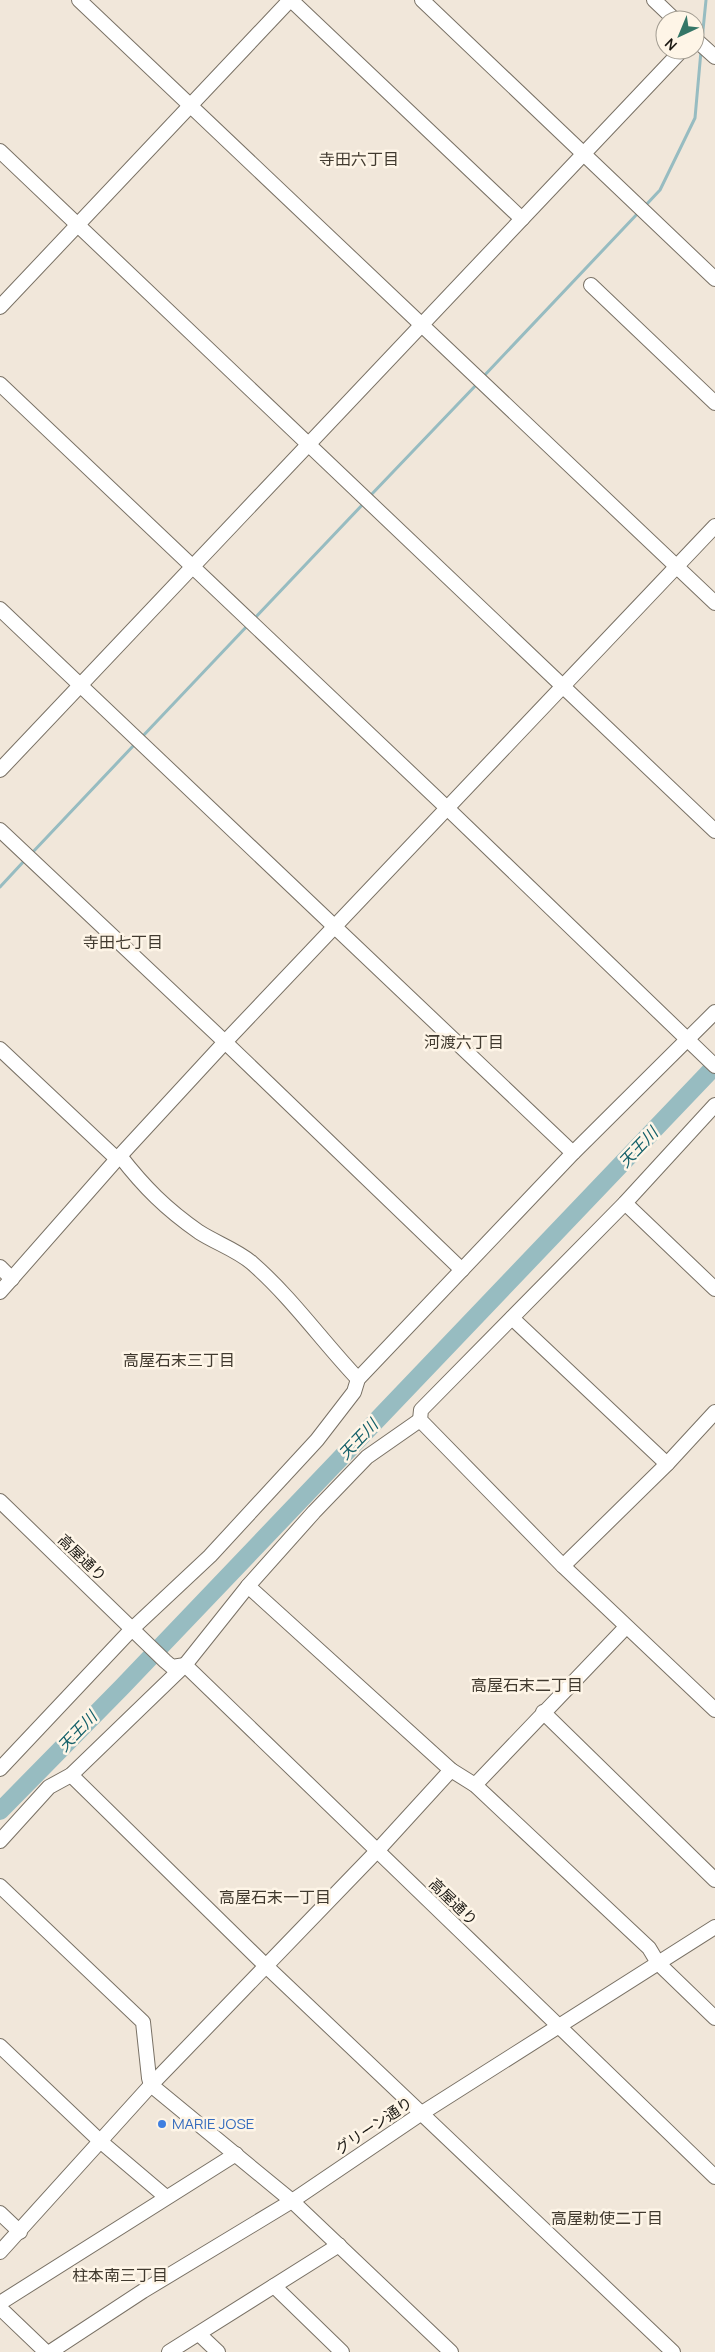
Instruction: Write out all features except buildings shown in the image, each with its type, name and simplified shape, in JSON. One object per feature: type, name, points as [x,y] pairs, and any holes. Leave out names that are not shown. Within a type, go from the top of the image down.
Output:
[{"type":"street","points":[[79,0],[422,323],[715,603]]},
{"type":"street","points":[[0,306],[290,0],[522,219]]},
{"type":"street","points":[[422,0],[715,279]]},
{"type":"street","points":[[654,0],[664,10]]},
{"type":"street","points":[[705,48],[715,57]]},
{"type":"street","points":[[0,770],[672,60]]},
{"type":"street","points":[[0,151],[564,685],[715,831]]},
{"type":"street","points":[[591,285],[715,403]]},
{"type":"street","points":[[0,384],[447,808],[715,1066]]},
{"type":"street","points":[[0,1292],[118,1157],[715,526]]},
{"type":"street","points":[[0,609],[573,1153]]},
{"type":"street","points":[[0,830],[226,1042],[462,1270]]},
{"type":"street","points":[[0,1769],[137,1633],[317,1440],[354,1392],[358,1379],[573,1153],[690,1043],[715,1012]]},
{"type":"street","points":[[0,1049],[118,1157],[156,1200],[201,1233],[251,1262],[301,1311],[334,1354],[358,1379]]},
{"type":"street","points":[[0,1841],[49,1787],[71,1775],[185,1665],[248,1586],[367,1457],[420,1420],[421,1410],[625,1203],[715,1106]]},
{"type":"street","points":[[625,1203],[715,1289]]},
{"type":"street","points":[[0,1267],[12,1279]]},
{"type":"street","points":[[512,1318],[667,1464]]},
{"type":"street","points":[[563,1566],[667,1464],[715,1412]]},
{"type":"street","points":[[420,1420],[563,1566],[715,1710]]},
{"type":"street","name":"高屋通り","points":[[0,1501],[165,1661],[172,1666],[185,1665],[715,2177]]},
{"type":"street","points":[[248,1586],[451,1770],[475,1785],[649,1948],[658,1963],[715,2018]]},
{"type":"street","points":[[475,1785],[626,1627]]},
{"type":"street","points":[[544,1712],[715,1880]]},
{"type":"street","points":[[0,2252],[151,2085],[377,1851],[451,1770]]},
{"type":"street","points":[[71,1775],[266,1966],[674,2352]]},
{"type":"street","points":[[0,1886],[143,2022],[148,2078],[151,2085],[292,2201],[451,2352]]},
{"type":"street","name":"グリーン通り","points":[[50,2352],[143,2291],[292,2201],[422,2113],[715,1927]]},
{"type":"street","points":[[0,2046],[100,2141],[166,2197]]},
{"type":"street","points":[[0,2302],[236,2154]]},
{"type":"street","points":[[0,2213],[20,2232]]},
{"type":"street","points":[[169,2352],[340,2245]]},
{"type":"street","points":[[274,2286],[342,2352]]},
{"type":"street","points":[[0,2308],[46,2352]]},
{"type":"street","points":[[199,2334],[218,2352]]},
{"type":"waterway","points":[[705,10],[706,0]]},
{"type":"waterway","points":[[645,206],[660,190],[695,118],[700,60]]},
{"type":"waterway","points":[[482,378],[639,212]]},
{"type":"waterway","points":[[370,496],[478,383]]},
{"type":"waterway","points":[[253,620],[364,503]]},
{"type":"waterway","points":[[141,738],[249,624]]},
{"type":"waterway","points":[[31,854],[135,744]]},
{"type":"waterway","points":[[0,887],[25,860]]},
{"type":"waterway","name":"天王川","points":[[0,1811],[122,1687],[715,1066]]},
{"type":"place","name":"MARIE JOSE","points":[[162,2124]]},
{"type":"district","name":"寺田六丁目","points":[[359,159]]},
{"type":"district","name":"寺田七丁目","points":[[123,942]]},
{"type":"district","name":"河渡六丁目","points":[[464,1042]]},
{"type":"district","name":"高屋石末三丁目","points":[[179,1360]]},
{"type":"district","name":"高屋石末二丁目","points":[[527,1685]]},
{"type":"district","name":"高屋石末一丁目","points":[[275,1897]]},
{"type":"district","name":"高屋勅使二丁目","points":[[607,2218]]},
{"type":"district","name":"柱本南三丁目","points":[[120,2275]]}]
